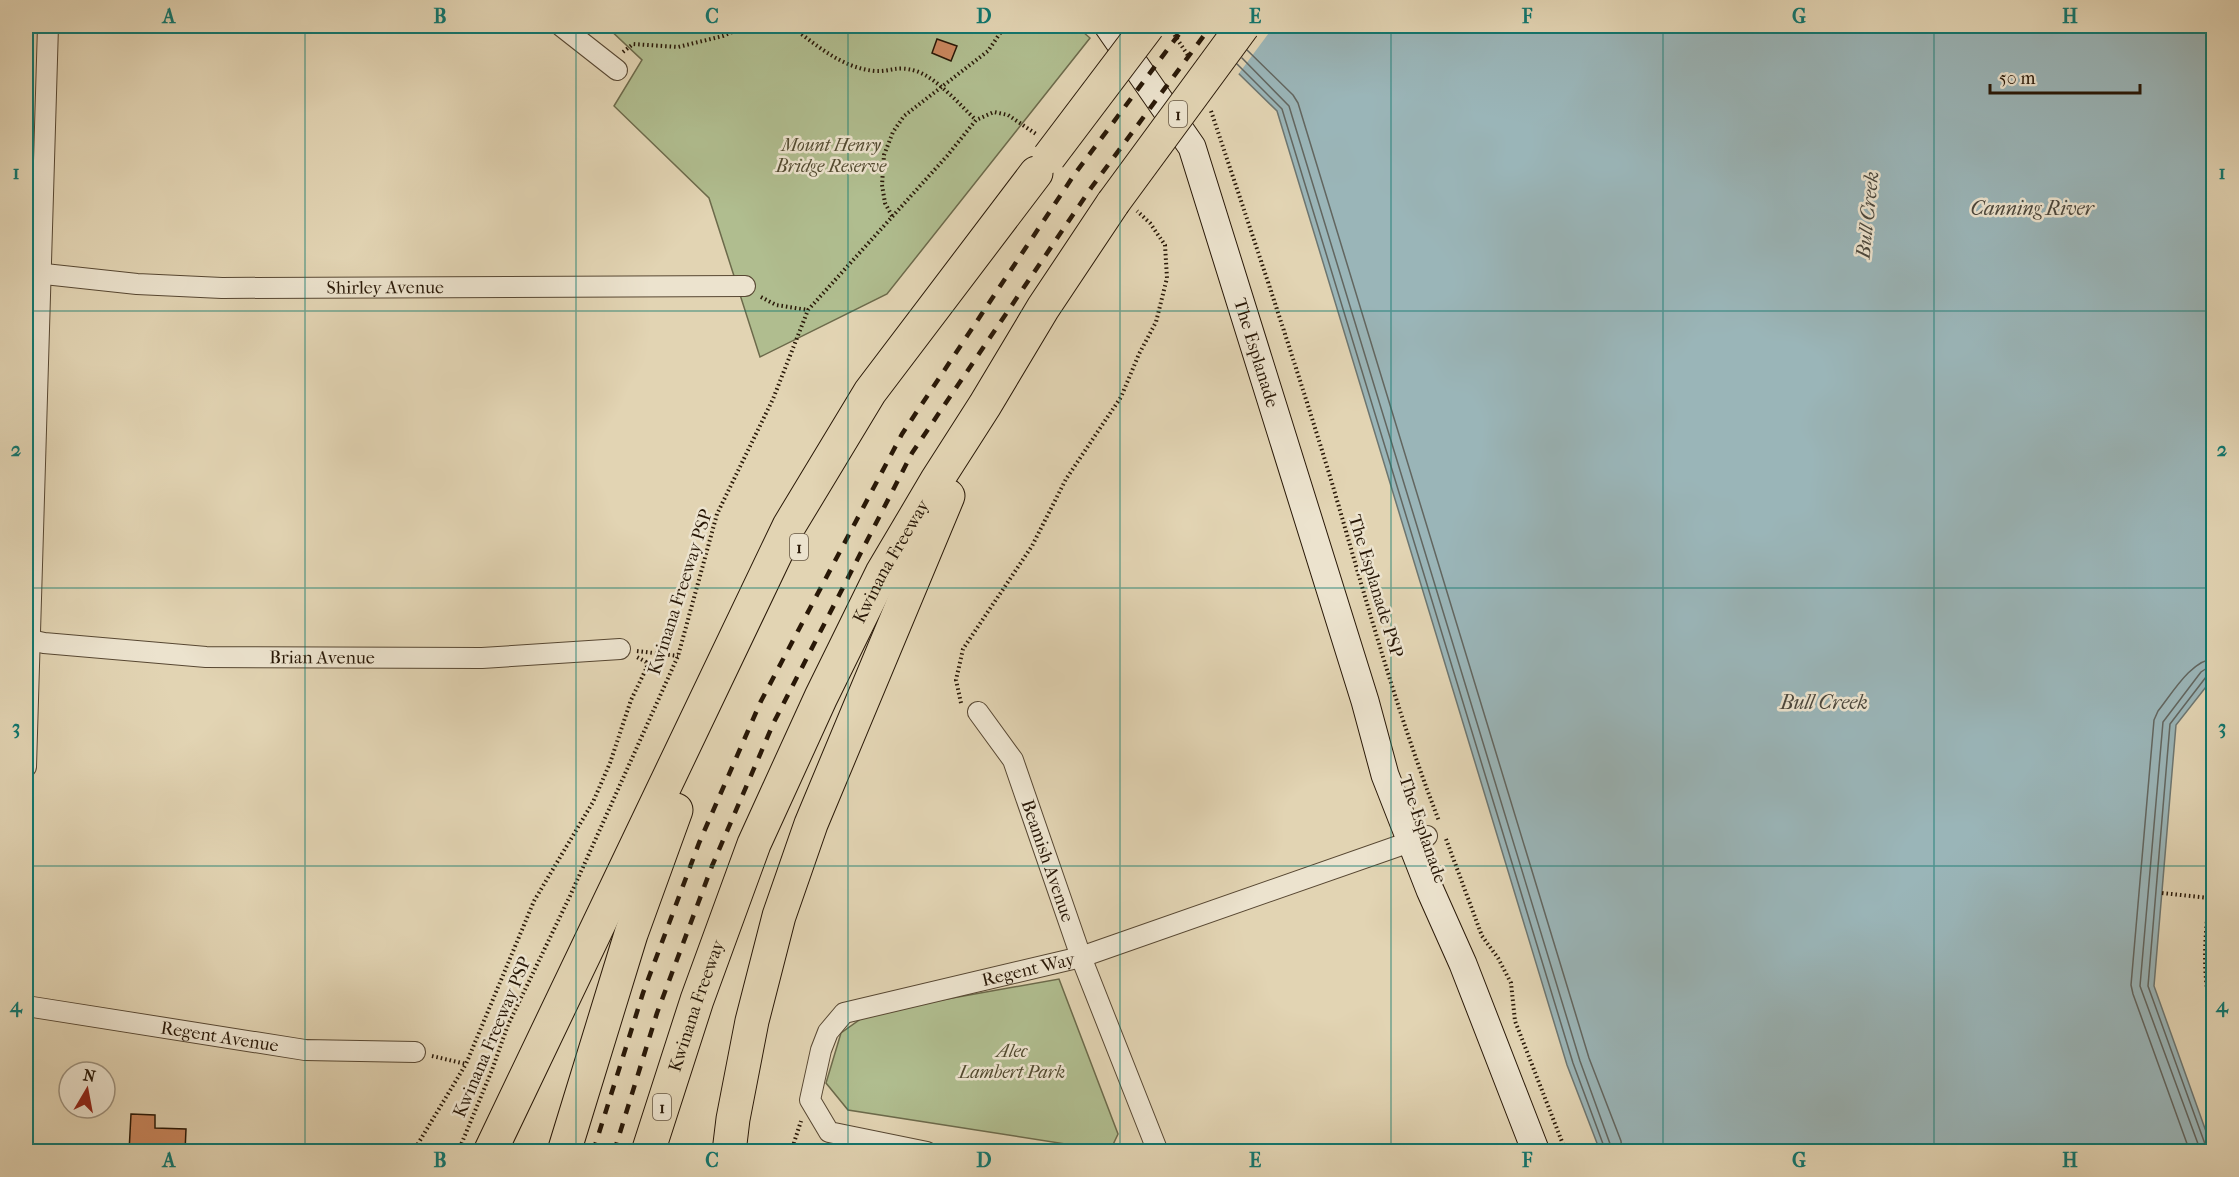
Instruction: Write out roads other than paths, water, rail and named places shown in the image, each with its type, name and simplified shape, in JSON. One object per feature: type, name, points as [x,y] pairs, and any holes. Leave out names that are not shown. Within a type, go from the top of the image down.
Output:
[{"type":"highway","name":"1","points":[[564,1152],[631,934],[670,822],[717,713],[766,609],[840,470],[1043,156],[1148,26]]},
{"type":"highway","name":"Kwinana Freeway","points":[[648,1152],[697,1000],[764,823],[820,697],[882,573],[936,480],[985,405],[1043,308],[1122,205],[1243,26]]},
{"type":"highway","points":[[490,1152],[789,526],[870,392],[1043,156]]},
{"type":"highway","points":[[729,1152],[752,1021],[779,916],[811,824],[985,405]]},
{"type":"street","points":[[26,767],[32,273],[48,26]]},
{"type":"street","points":[[561,26],[617,70]]},
{"type":"street","name":"The Esplanade","points":[[1108,26],[1192,147],[1365,701],[1385,775],[1431,834],[1430,890],[1463,964],[1536,1152]]},
{"type":"street","name":"Shirley Avenue","points":[[32,273],[137,284],[222,288],[745,286]]},
{"type":"street","name":"Brian Avenue","points":[[27,640],[206,657],[482,658],[620,649]]},
{"type":"street","name":"Beamish Avenue","points":[[978,712],[1013,760],[1081,957],[1158,1152]]},
{"type":"street","name":"Regent Way","points":[[927,1152],[829,1131],[810,1100],[821,1050],[828,1032],[844,1013],[1081,957],[1431,834]]},
{"type":"street","name":"Regent Avenue","points":[[26,1006],[305,1050],[415,1052]]},
{"type":"water","name":"Bull Creek","points":[[1190,26],[2213,26],[2213,678],[2176,725],[2154,986],[2213,1151],[1600,1151],[1567,1065],[1277,111]]},
{"type":"railway","points":[[593,1152],[643,993],[699,843],[761,701],[902,434],[1074,175],[1185,26]]},
{"type":"railway","points":[[614,1152],[657,1013],[712,866],[774,722],[912,453],[1091,188],[1211,26]]},
{"type":"park label","name":"Mount Henry Bridge Reserve","points":[[831,155]]},
{"type":"park label","name":"Alec Lambert Park","points":[[1012,1061]]},
{"type":"water label","name":"Canning River","points":[[2032,208]]}]
